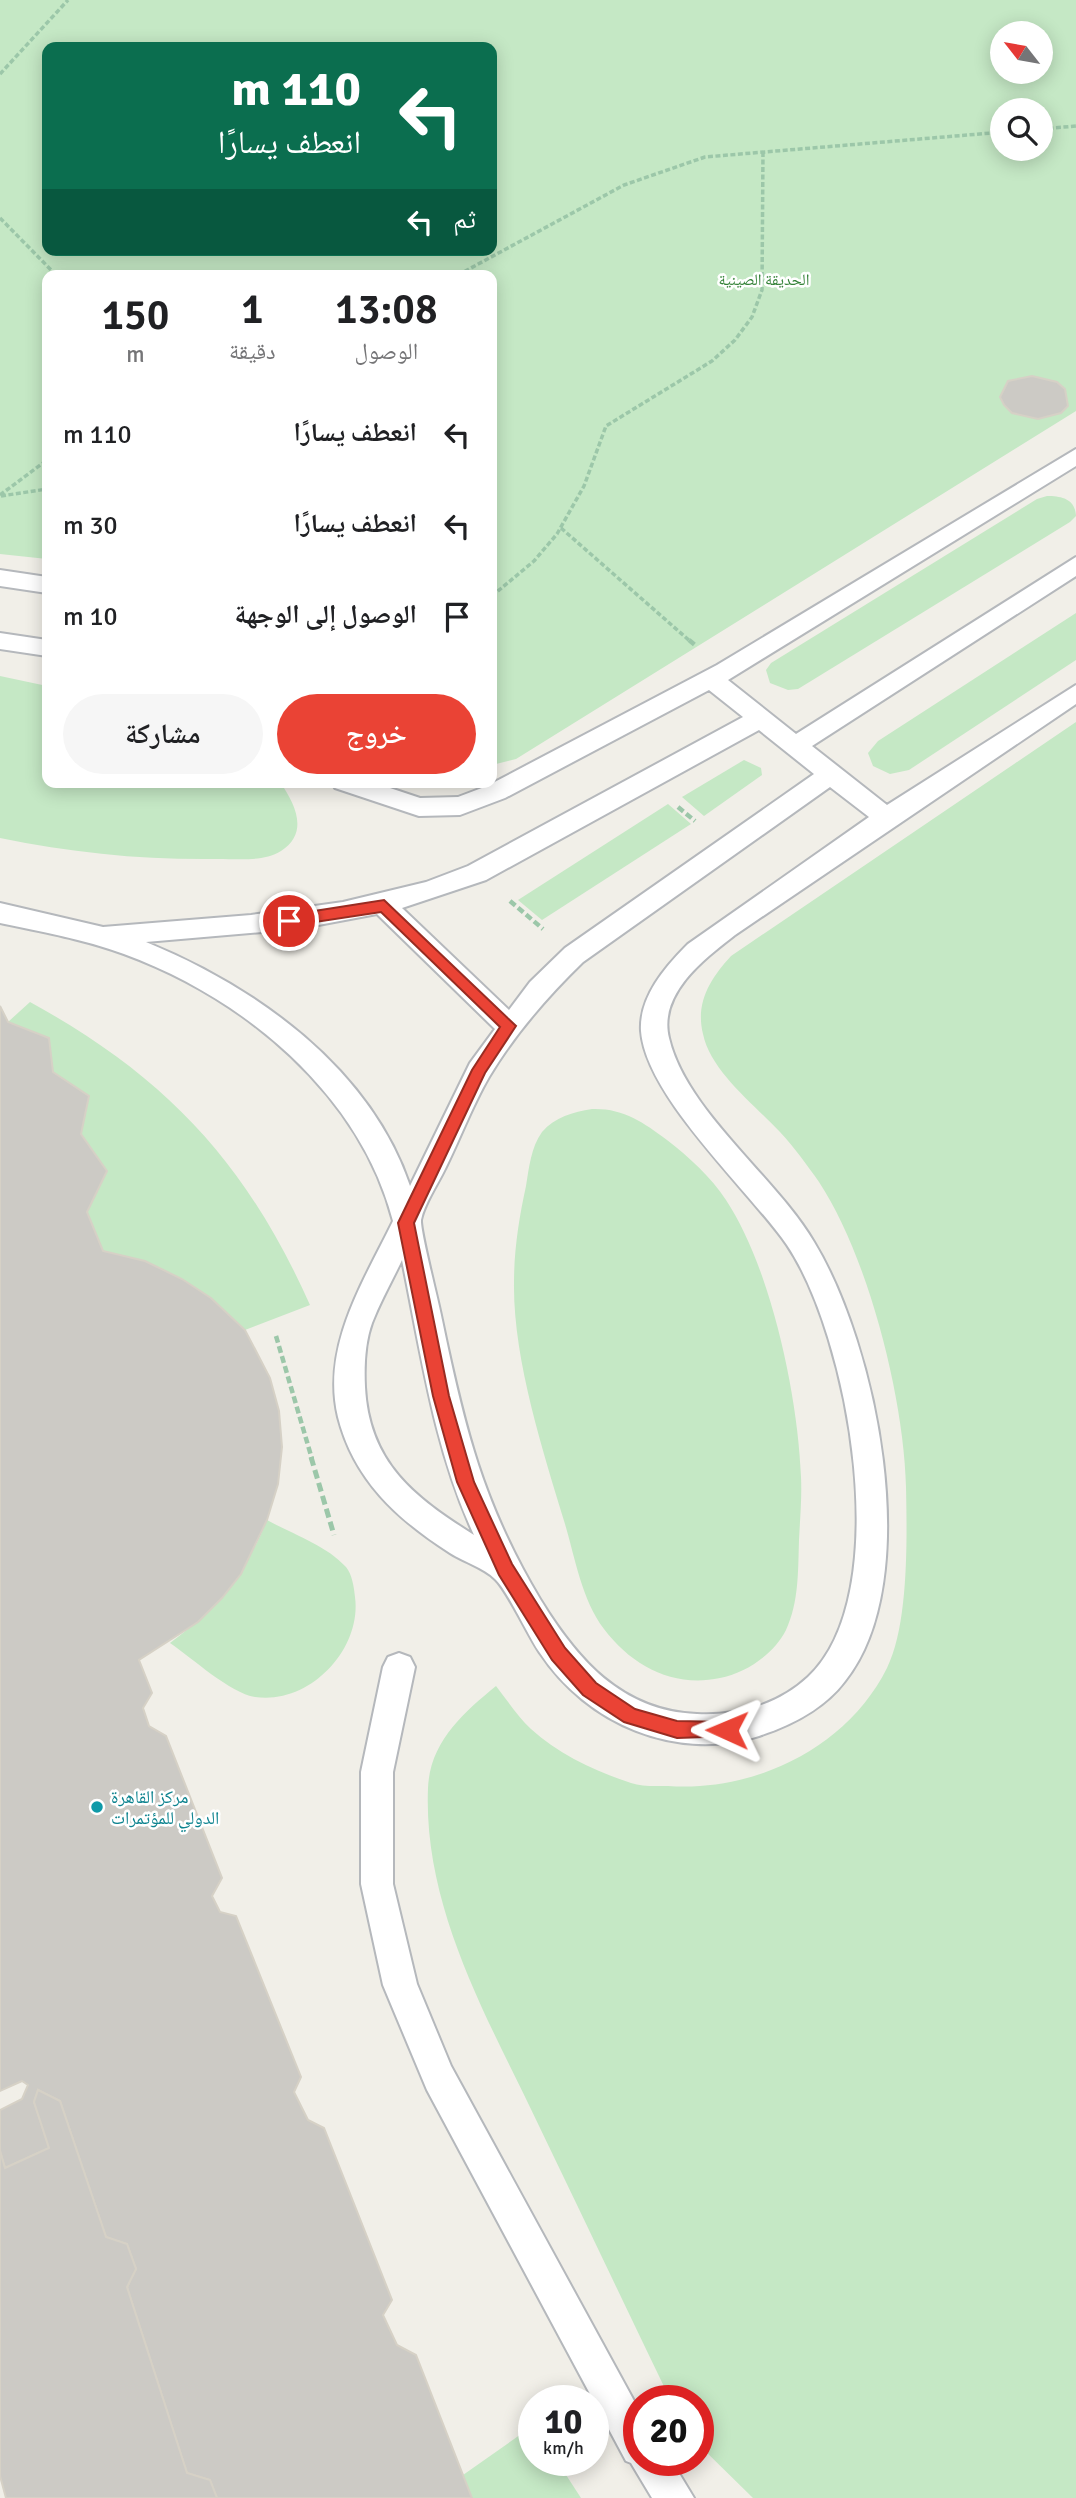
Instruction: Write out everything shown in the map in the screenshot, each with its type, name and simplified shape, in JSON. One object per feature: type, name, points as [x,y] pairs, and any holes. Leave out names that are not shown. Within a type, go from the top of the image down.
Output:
[{"type":"lane","points":[[362,788],[419,807],[460,806],[496,792],[718,675],[1076,456]]},
{"type":"lane","points":[[795,746],[1076,565]]},
{"type":"lane","points":[[0,578],[42,584]]},
{"type":"lane","points":[[0,641],[42,647]]},
{"type":"lane","points":[[718,675],[761,718],[885,817]]},
{"type":"lane","points":[[0,913],[97,935],[161,957],[219,988],[273,1024],[320,1068],[360,1117],[392,1172],[406,1223],[452,1433],[466,1482],[505,1569],[558,1654],[590,1689],[630,1716],[677,1729],[727,1730],[774,1718],[814,1693],[844,1658],[860,1618],[868,1559],[871,1501],[867,1445],[858,1391],[843,1338],[823,1288],[799,1241],[674,1085],[656,1048],[653,1014],[675,975],[710,942],[885,817],[1076,692]]},
{"type":"lane","points":[[97,935],[242,926],[337,915],[384,906],[478,873],[761,718]]},
{"type":"lane","points":[[505,1569],[441,1534],[401,1503],[372,1466],[354,1423],[348,1390],[357,1325],[479,1070],[538,989],[574,955],[831,774]]},
{"type":"lane","points":[[384,906],[509,1026]]},
{"type":"lane","points":[[399,1667],[377,1772],[377,1884],[400,1984],[439,2078],[623,2418]]},
{"type":"lane","points":[[659,2476],[675,2498]]},
{"type":"path","points":[[0,74],[68,0]]},
{"type":"path","points":[[1053,128],[1076,126]]},
{"type":"path","points":[[497,254],[624,185],[705,157],[763,150],[990,133]]},
{"type":"path","points":[[497,592],[529,568],[561,528],[585,485],[598,437],[606,426],[720,355],[747,328],[757,312],[765,278],[762,260],[763,150]]},
{"type":"path","points":[[0,218],[51,270]]},
{"type":"path","points":[[467,270],[493,256]]},
{"type":"path","points":[[0,496],[42,464]]},
{"type":"path","points":[[0,496],[42,490]]},
{"type":"path","points":[[561,528],[718,675]]},
{"type":"path","points":[[648,782],[726,846]]},
{"type":"path","points":[[478,873],[574,955]]},
{"type":"path","points":[[276,1336],[334,1535]]},
{"type":"green space","name":"الحديقة الصينية","points":[[0,0],[1076,0],[1076,411],[516,759],[497,764],[497,270],[42,270],[42,558],[0,554]]},
{"type":"green space","points":[[1047,496],[1070,502],[1076,516],[798,689],[788,690],[770,683],[766,670],[771,663],[1037,499]]},
{"type":"green space","points":[[1076,613],[1076,660],[909,770],[890,774],[873,766],[868,753],[878,741]]},
{"type":"green space","points":[[0,676],[42,685],[42,788],[284,788],[297,818],[295,836],[290,844],[274,855],[258,858],[163,858],[108,854],[0,838]]},
{"type":"green space","points":[[1076,722],[1076,2498],[753,2498],[714,2460],[714,2385],[663,2385],[481,2006],[463,1964],[436,1878],[429,1833],[428,1788],[435,1756],[450,1730],[496,1686],[526,1724],[553,1746],[578,1761],[635,1784],[701,1786],[765,1772],[795,1759],[823,1742],[848,1721],[870,1696],[887,1668],[894,1650],[905,1579],[906,1487],[904,1451],[891,1371],[868,1288],[837,1213],[819,1182],[795,1150],[724,1075],[708,1048],[701,1022],[703,1001],[711,982],[731,956]]},
{"type":"green space","points":[[744,760],[761,768],[762,775],[704,816],[682,797]]},
{"type":"green space","points":[[668,804],[691,824],[542,920],[518,900]]},
{"type":"green space","points":[[30,1002],[123,1061],[198,1129],[230,1167],[259,1209],[286,1255],[310,1305],[245,1330],[212,1301],[180,1279],[145,1263],[103,1251],[87,1212],[107,1171],[81,1134],[89,1096],[53,1072],[49,1038],[8,1022]]},
{"type":"green space","points":[[592,1109],[623,1114],[650,1127],[707,1175],[726,1200],[742,1228],[769,1296],[788,1372],[799,1445],[801,1485],[796,1597],[786,1630],[774,1647],[749,1667],[720,1678],[686,1680],[655,1671],[627,1654],[596,1618],[580,1578],[531,1405],[518,1342],[514,1283],[517,1234],[529,1165],[535,1144],[547,1127],[565,1116]]},
{"type":"green space","points":[[267,1520],[319,1546],[346,1567],[353,1585],[355,1617],[341,1654],[313,1683],[295,1692],[275,1697],[255,1697],[234,1689],[170,1643],[215,1604],[228,1589],[249,1557]]},
{"type":"green space","points":[[518,2436],[518,2476],[567,2476],[581,2498],[472,2498],[463,2475]]},
{"type":"building","points":[[1032,376],[1057,382],[1065,389],[1068,406],[1061,413],[1038,419],[1012,413],[1004,405],[1000,397],[1008,381]]},
{"type":"building","name":"مركز القاهرة الدولي للمؤتمرات","points":[[0,1006],[8,1022],[49,1038],[53,1072],[89,1096],[81,1134],[107,1171],[87,1212],[103,1251],[145,1261],[182,1279],[211,1298],[245,1330],[270,1378],[279,1411],[282,1447],[278,1484],[267,1520],[241,1574],[222,1598],[198,1622],[139,1660],[152,1693],[143,1708],[149,1726],[166,1736],[222,1878],[212,1896],[220,1912],[236,1916],[301,2077],[294,2092],[308,2120],[324,2128],[392,2300],[383,2315],[397,2345],[416,2355],[472,2498],[217,2498],[210,2480],[187,2473],[127,2287],[136,2269],[127,2244],[106,2237],[60,2101],[38,2090],[34,2102],[49,2148],[5,2168],[0,2151],[0,2110],[22,2099],[28,2085],[22,2081],[0,2091]]},
{"type":"building","points":[[38,2090],[60,2101],[106,2237],[127,2244],[136,2269],[127,2287],[187,2473],[210,2480],[217,2498],[6,2498],[0,2476],[0,2151],[5,2168],[49,2148],[34,2102]]},
{"type":"place","name":"مركز القاهرة الدولي للمؤتمرات","points":[[97,1807]]},
{"type":"route","points":[[289,921],[384,906],[509,1026],[479,1070],[406,1223],[427,1314],[441,1396],[466,1482],[505,1569],[558,1654],[590,1689],[630,1716],[677,1729],[727,1730]]}]
